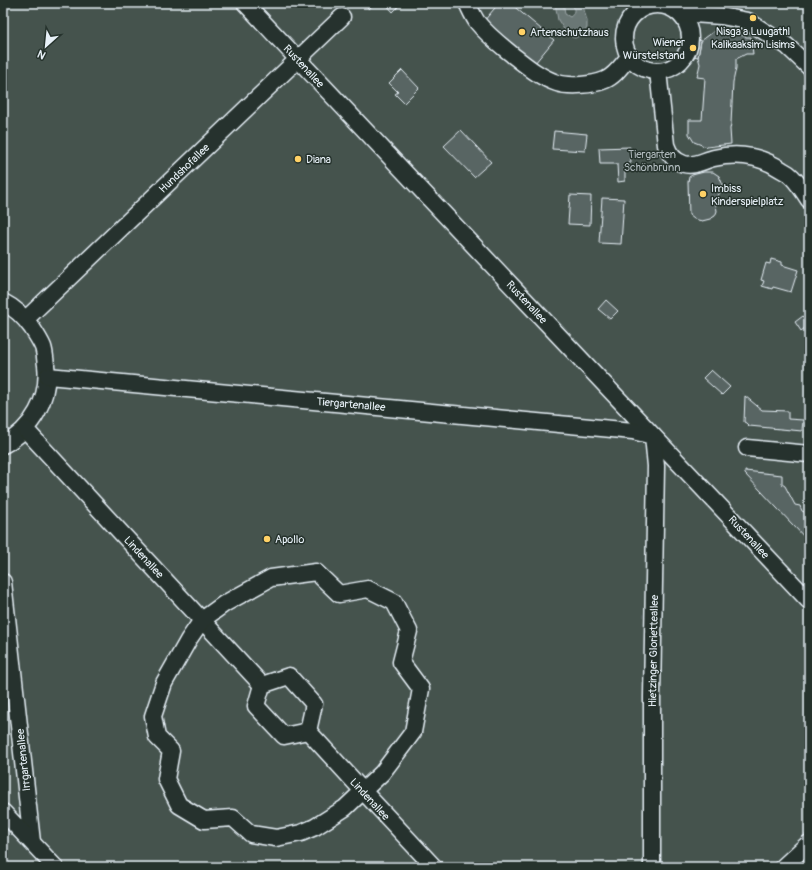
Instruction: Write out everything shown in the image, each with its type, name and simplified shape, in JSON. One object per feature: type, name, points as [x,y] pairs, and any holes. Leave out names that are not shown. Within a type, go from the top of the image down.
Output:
[{"type":"street","name":"Rustenallee","points":[[245,3],[809,600]]},
{"type":"street","points":[[468,3],[477,22],[493,40],[536,74],[558,83],[584,84],[605,80],[612,76],[629,57]]},
{"type":"street","points":[[660,4],[670,7],[679,13],[686,22],[690,33],[690,44],[686,55],[669,69],[658,71],[647,70],[636,64],[629,57],[623,36],[625,26],[631,16],[639,10],[649,5],[660,4]]},
{"type":"street","points":[[679,13],[721,9],[748,21],[787,46],[809,67]]},
{"type":"street","name":"Hundshofallee","points":[[26,319],[342,16]]},
{"type":"street","points":[[658,71],[666,145],[669,154],[675,160],[685,164],[696,164],[726,155],[755,157],[773,164],[791,176],[801,187],[809,200]]},
{"type":"street","points":[[3,302],[26,319],[40,340],[45,352],[48,376],[45,394],[38,411],[25,429],[3,445]]},
{"type":"street","name":"Tiergartenallee","points":[[48,376],[633,431],[653,436]]},
{"type":"street","name":"Lindenallee","points":[[25,429],[262,685]]},
{"type":"street","name":"Hietzinger Glorietteallee","points":[[652,867],[652,697],[656,466],[653,436]]},
{"type":"street","points":[[747,448],[809,454]]},
{"type":"street","points":[[316,572],[339,594],[368,589],[394,602],[409,631],[401,662],[421,689],[413,732],[382,772],[345,808],[315,827],[301,833],[276,838],[252,834],[233,818],[204,820],[179,805],[166,779],[171,751],[157,737],[152,716],[164,683],[189,639],[202,620],[224,604],[271,578],[316,572]]},
{"type":"street","name":"Irrgartenallee","points":[[3,582],[32,842]]},
{"type":"street","points":[[289,676],[314,704],[308,731],[284,736],[256,706],[262,685],[289,676]]},
{"type":"street","name":"Lindenallee","points":[[308,731],[434,867]]},
{"type":"street","points":[[3,812],[55,867]]},
{"type":"street","points":[[783,867],[809,843]]},
{"type":"green space","name":"Tiergarten Schönbrunn","points":[[3,3],[809,3],[809,867],[3,867]]},
{"type":"shaded area","points":[[555,3],[565,3],[565,14],[570,17],[574,11],[572,3],[584,3],[587,28],[582,34],[575,38],[567,34],[558,20]]},
{"type":"building","points":[[363,3],[375,3],[369,9]]},
{"type":"building","points":[[385,3],[402,3],[393,12]]},
{"type":"building","name":"Artenschutzhaus","points":[[499,3],[510,3],[554,40],[535,63],[484,21]]},
{"type":"building","points":[[717,29],[751,37],[753,54],[746,54],[736,59],[730,129],[731,144],[707,147],[694,142],[689,134],[689,120],[702,120],[705,78],[697,77],[700,64],[698,57],[701,41]]},
{"type":"building","points":[[692,39],[701,41],[698,57],[689,55]]},
{"type":"building","points":[[402,70],[419,88],[404,103],[395,94],[398,92],[389,83]]},
{"type":"building","points":[[461,130],[491,162],[474,177],[444,146]]},
{"type":"building","points":[[554,131],[587,134],[585,151],[552,149]]},
{"type":"building","points":[[630,147],[631,163],[625,163],[625,181],[618,182],[617,164],[600,164],[599,148]]},
{"type":"building","name":"Imbiss Kinderspielplatz","points":[[704,172],[713,172],[719,176],[722,183],[721,190],[717,198],[717,211],[715,216],[702,221],[694,219],[689,215],[688,182],[689,177],[692,175]]},
{"type":"building","points":[[570,195],[591,196],[590,225],[568,224]]},
{"type":"building","points":[[602,198],[624,199],[621,244],[599,243]]},
{"type":"building","points":[[771,259],[782,262],[782,265],[798,270],[791,292],[773,287],[772,289],[762,286],[764,281],[761,280],[766,263],[770,264]]},
{"type":"building","points":[[606,300],[618,311],[610,319],[598,309]]},
{"type":"building","points":[[803,316],[809,325],[801,331],[795,322]]},
{"type":"building","points":[[711,370],[730,387],[722,395],[703,378]]},
{"type":"building","points":[[745,396],[762,410],[788,411],[788,419],[803,420],[802,431],[749,426],[744,422]]},
{"type":"building","points":[[745,471],[782,475],[782,484],[785,486],[795,505],[800,506],[802,511],[809,514],[809,542],[745,474]]},
{"type":"place","name":"Nisga'a Luugathl Kalikaaksim Lisims","points":[[753,18]]},
{"type":"place","name":"Artenschutzhaus","points":[[522,32]]},
{"type":"place","name":"Wiener Würstelstand","points":[[693,48]]},
{"type":"place","name":"Diana","points":[[298,159]]},
{"type":"place","name":"Imbiss Kinderspielplatz","points":[[703,194]]},
{"type":"place","name":"Apollo","points":[[267,539]]}]
